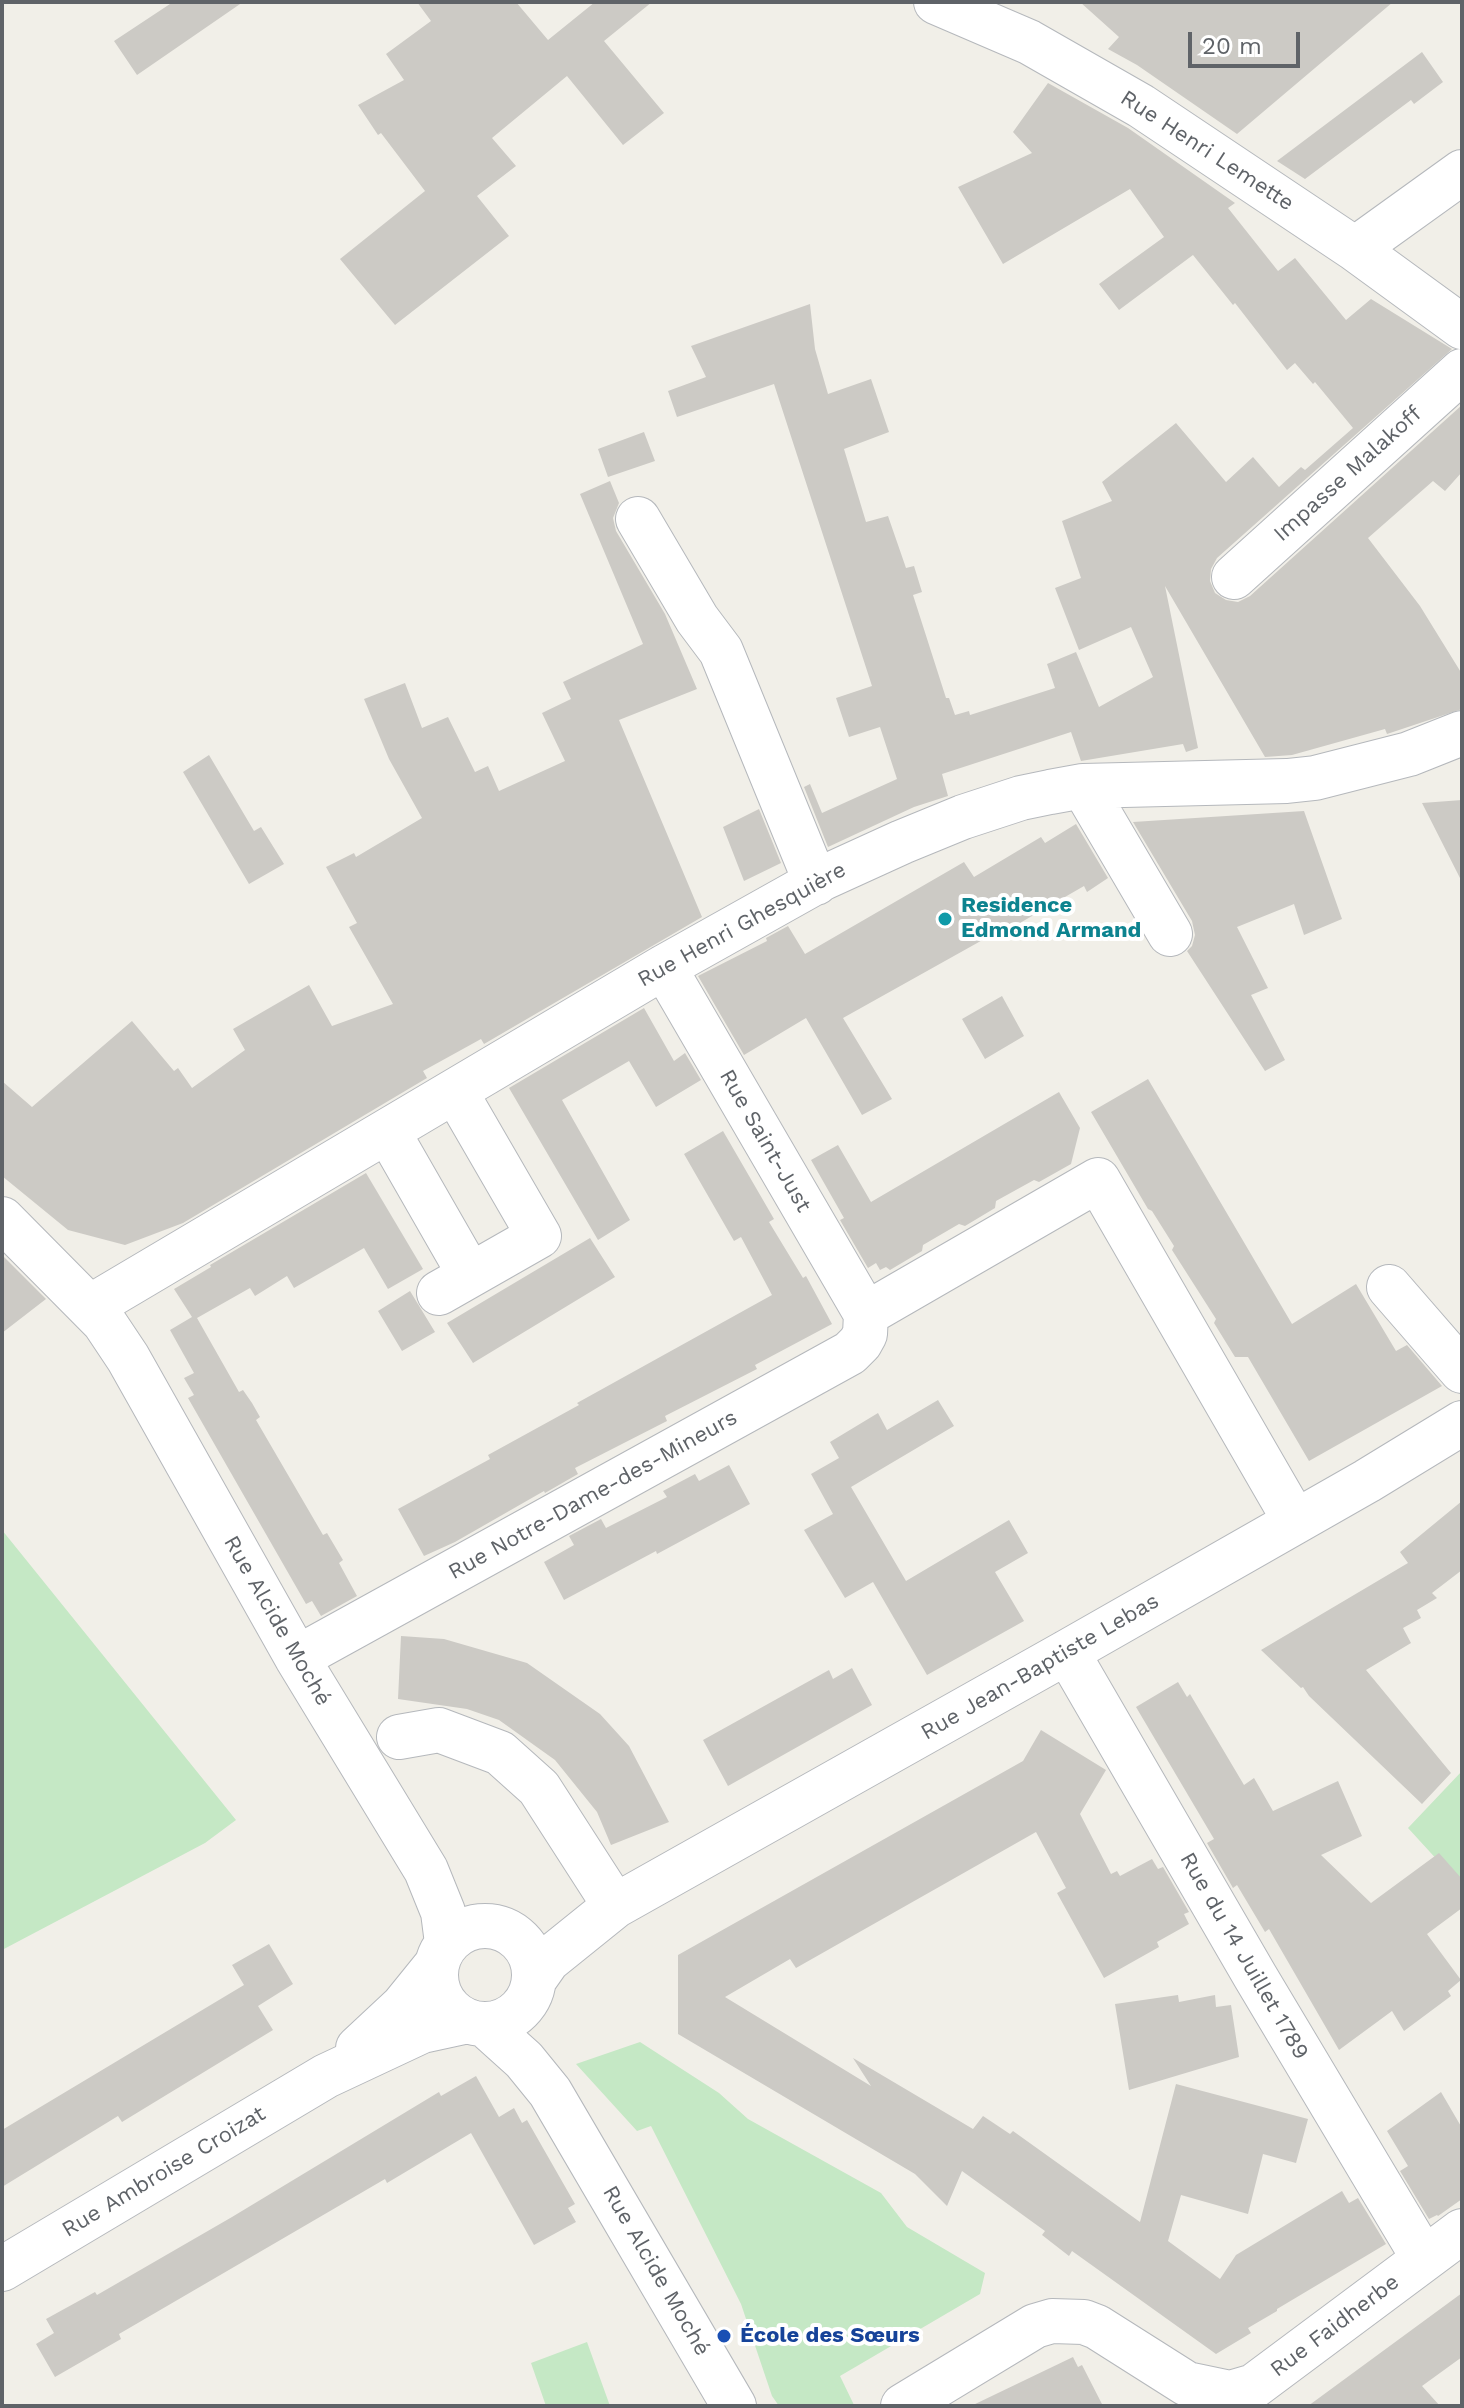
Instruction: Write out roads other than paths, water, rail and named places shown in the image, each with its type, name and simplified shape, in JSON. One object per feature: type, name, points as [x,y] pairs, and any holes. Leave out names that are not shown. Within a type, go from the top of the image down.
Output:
[{"type":"street","name":"Rue Henri Lemette","points":[[936,2],[1029,42],[1153,115],[1355,249],[1462,327]]},
{"type":"street","points":[[1462,172],[1355,249],[1462,311]]},
{"type":"street","name":"Impasse Malakoff","points":[[1234,577],[1462,371]]},
{"type":"street","points":[[638,519],[697,619],[721,651],[816,883]]},
{"type":"street","name":"Rue Henri Ghesquière","points":[[90,1307],[664,967],[855,863],[963,817],[1021,798],[1083,786],[1315,778],[1409,754],[1462,733]]},
{"type":"street","points":[[1083,786],[1170,934]]},
{"type":"street","name":"Rue Saint-Just","points":[[664,967],[866,1314]]},
{"type":"street","points":[[388,1132],[454,1284],[539,1236],[455,1091]]},
{"type":"street","points":[[866,1314],[1098,1180],[1295,1521]]},
{"type":"street","name":"Rue Alcide Moché","points":[[2,1219],[104,1322],[128,1358],[297,1658],[434,1885],[443,1912],[442,1953]]},
{"type":"street","points":[[1389,1287],[1462,1371]]},
{"type":"street","name":"Rue Notre-Dame-des-Mineurs","points":[[297,1658],[850,1353],[865,1334],[866,1314]]},
{"type":"street","name":"Rue Jean-Baptiste Lebas","points":[[532,1986],[548,1960],[615,1906],[1067,1652],[1462,1423]]},
{"type":"street","name":"Rue du 14 Juillet 1789","points":[[1067,1652],[1424,2259]]},
{"type":"street","points":[[399,1737],[439,1730],[500,1753],[539,1788],[615,1906]]},
{"type":"street","name":"Rue Jean-Baptiste Lebas","points":[[498,1927],[557,1925],[615,1906]]},
{"type":"street","points":[[498,1927],[523,1944],[533,1965],[532,1986],[524,2005],[512,2015],[499,2022],[476,2022],[454,2013],[443,2002],[436,1979],[442,1953],[466,1929],[498,1927]]},
{"type":"street","name":"Rue Ambroise Croizat","points":[[326,2076],[389,2019],[442,1953]]},
{"type":"street","name":"Rue Alcide Moché","points":[[532,1986],[544,2051],[578,2137]]},
{"type":"street","name":"Rue Alcide Moché","points":[[476,2022],[512,2048],[535,2073],[578,2137],[734,2406]]},
{"type":"street","name":"Rue Ambroise Croizat","points":[[2,2269],[326,2076],[422,2031],[476,2022]]},
{"type":"street","name":"Rue Faidherbe","points":[[903,2406],[1035,2326],[1052,2321],[1084,2322],[1097,2327],[1187,2384],[1262,2396],[1424,2259],[1462,2231]]},
{"type":"place","name":"Residence Edmond Armand","points":[[945,919]]},
{"type":"place","name":"École des Sœurs","points":[[724,2336]]}]
